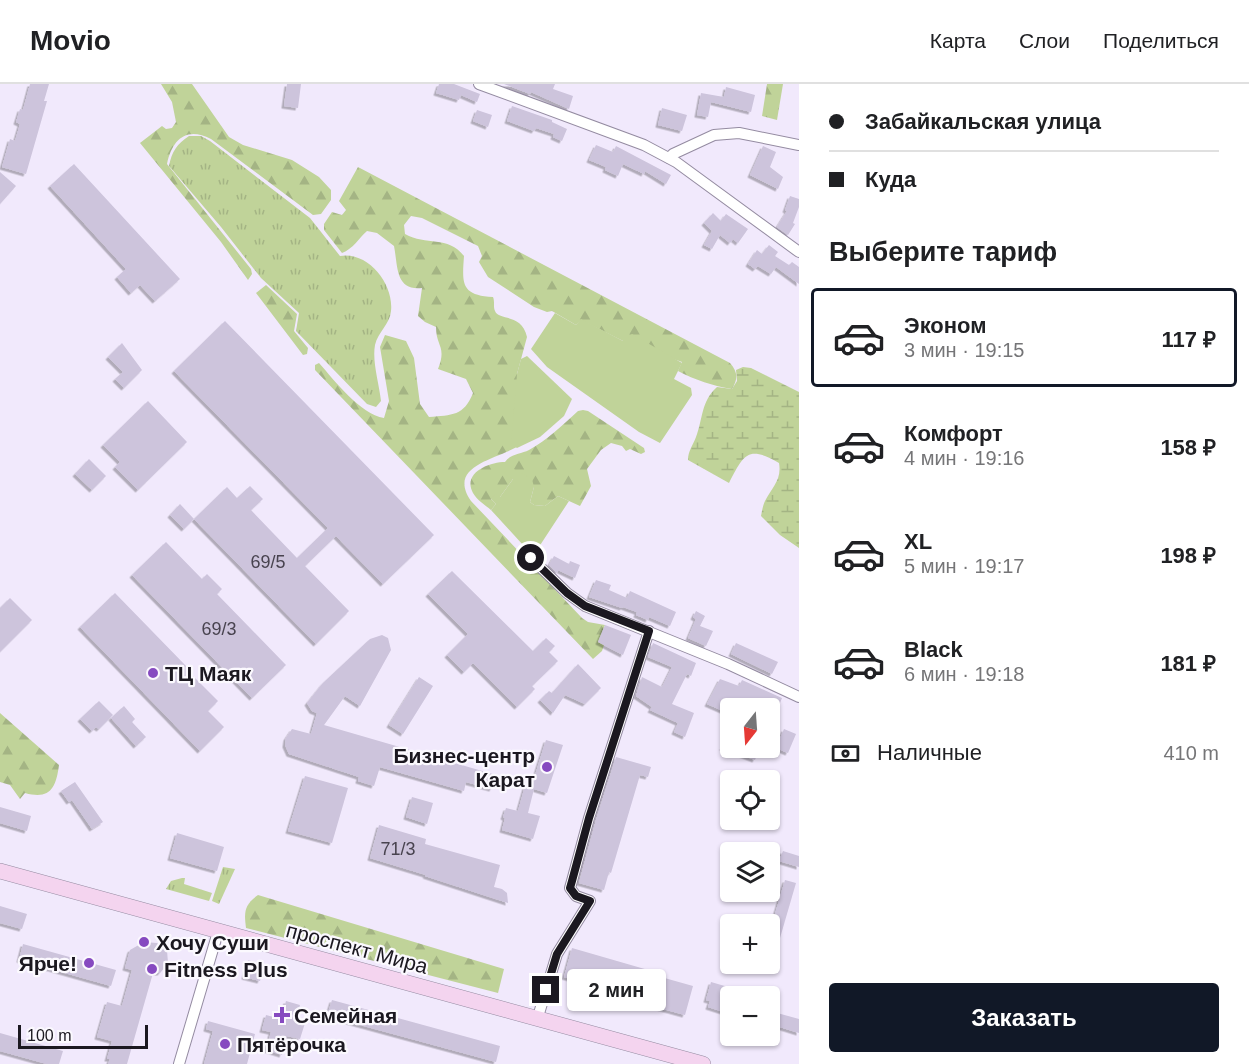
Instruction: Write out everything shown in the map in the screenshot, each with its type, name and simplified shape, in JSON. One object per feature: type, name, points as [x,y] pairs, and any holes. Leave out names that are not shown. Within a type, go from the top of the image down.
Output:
[{"type":"main road","name":"проспект Мира","points":[[0,872],[703,1064]]},
{"type":"street","points":[[478,84],[644,145],[669,158],[799,252]]},
{"type":"street","points":[[669,158],[714,135],[739,134],[799,145]]},
{"type":"street","points":[[531,558],[567,593],[585,606],[649,631],[799,697]]},
{"type":"street","points":[[537,1020],[557,954],[590,901],[576,896],[570,888],[592,806],[649,631]]},
{"type":"street","points":[[179,1064],[218,932]]},
{"type":"green space","points":[[161,84],[192,84],[229,137],[243,145],[292,160],[319,177],[331,190],[331,200],[321,214],[313,215],[211,139],[194,134],[187,135],[177,142],[172,148],[167,164],[251,269],[252,274],[248,280],[221,242],[140,143],[162,126],[166,129],[172,128],[176,122],[172,102]]},
{"type":"green space","points":[[767,84],[783,84],[777,120],[762,116]]},
{"type":"green space","points":[[189,136],[201,136],[210,141],[310,218],[340,256],[360,259],[369,264],[384,280],[391,301],[391,311],[375,345],[375,365],[381,401],[376,407],[367,404],[296,331],[299,313],[261,278],[169,166],[176,148]]},
{"type":"green space","points":[[358,167],[730,363],[735,369],[736,379],[732,389],[691,377],[678,371],[682,362],[623,341],[581,320],[576,325],[552,311],[547,312],[534,307],[488,277],[479,262],[482,256],[478,246],[422,218],[411,216],[404,225],[405,234],[413,238],[444,243],[458,250],[464,256],[464,281],[469,291],[493,297],[497,314],[516,321],[524,329],[527,337],[517,374],[523,443],[471,470],[465,478],[465,488],[471,501],[582,618],[588,622],[605,625],[598,642],[604,645],[602,651],[593,659],[315,370],[315,365],[319,363],[357,404],[384,418],[389,401],[380,347],[385,335],[406,341],[414,358],[420,404],[429,417],[456,413],[466,406],[473,393],[466,379],[438,369],[441,351],[436,327],[418,316],[422,288],[407,286],[402,281],[397,269],[394,246],[377,233],[367,231],[353,246],[342,253],[324,230],[324,224],[332,212],[342,215],[346,210],[339,201]]},
{"type":"green space","points":[[266,285],[297,314],[294,331],[308,348],[307,354],[303,355],[256,293]]},
{"type":"green space","points":[[555,313],[576,325],[581,319],[623,341],[632,334],[682,363],[674,379],[691,388],[692,395],[660,443],[639,432],[547,367],[531,349]]},
{"type":"green space","points":[[527,356],[572,399],[564,416],[540,437],[517,448],[511,444],[517,374],[521,359]]},
{"type":"green space","points":[[743,367],[751,368],[799,392],[799,548],[780,535],[761,516],[765,501],[778,479],[779,463],[760,454],[748,455],[743,459],[729,483],[688,460],[708,398],[717,387],[732,389],[737,381],[736,370]]},
{"type":"green space","points":[[583,410],[644,448],[645,452],[641,454],[630,449],[626,451],[622,446],[611,443],[601,450],[587,469],[591,486],[580,506],[558,496],[545,506],[534,505],[530,502],[534,487],[513,479],[500,497],[491,499],[496,504],[491,510],[475,496],[471,480],[479,470],[492,464],[505,462],[529,450],[561,427],[578,411]]},
{"type":"green space","points":[[510,467],[532,479],[534,487],[530,502],[534,505],[545,506],[558,496],[569,501],[533,556],[491,510],[496,504],[491,499],[495,494],[500,497],[513,479],[504,473]]},
{"type":"green space","points":[[0,713],[59,765],[54,786],[46,793],[34,795],[25,793],[20,799],[10,785],[0,782]]},
{"type":"green space","points":[[223,867],[235,869],[219,904],[212,901]]},
{"type":"green space","points":[[185,878],[184,884],[212,893],[209,901],[166,889],[171,881]]},
{"type":"green space","points":[[258,895],[504,969],[498,993],[246,928],[246,909]]},
{"type":"building","points":[[30,84],[49,84],[44,101],[47,101],[26,174],[2,167],[10,139],[15,141],[20,124],[16,122],[20,109],[23,110]]},
{"type":"building","points":[[287,84],[301,84],[298,108],[284,106]]},
{"type":"building","points":[[439,84],[454,84],[480,94],[477,102],[461,95],[459,100],[436,93]]},
{"type":"building","points":[[504,84],[555,84],[553,89],[573,96],[569,109],[531,92],[530,94]]},
{"type":"building","points":[[726,87],[755,95],[751,112],[711,102],[708,117],[697,115],[701,93],[724,97]]},
{"type":"building","points":[[512,106],[552,120],[567,129],[562,141],[553,137],[554,134],[536,128],[534,131],[507,121]]},
{"type":"building","points":[[662,108],[687,115],[682,131],[658,125]]},
{"type":"building","points":[[477,110],[492,115],[488,127],[473,121]]},
{"type":"building","points":[[596,145],[613,152],[616,146],[671,175],[666,184],[645,171],[644,174],[623,164],[618,176],[605,170],[606,167],[589,160]]},
{"type":"building","points":[[763,146],[776,152],[770,167],[783,177],[778,189],[750,175]]},
{"type":"building","points":[[74,164],[180,279],[155,301],[140,285],[131,293],[117,277],[126,269],[50,186]]},
{"type":"building","points":[[0,172],[16,186],[0,204]]},
{"type":"building","points":[[790,196],[799,199],[799,207],[793,223],[795,224],[788,235],[777,227],[787,211],[785,210]]},
{"type":"building","points":[[713,213],[721,221],[726,214],[748,229],[738,243],[733,239],[730,243],[720,235],[712,249],[704,245],[712,231],[704,223]]},
{"type":"building","points":[[769,245],[778,252],[775,256],[789,265],[792,262],[799,267],[799,284],[776,267],[771,274],[758,266],[755,269],[748,264],[757,250],[762,254]]},
{"type":"building","points":[[225,321],[434,535],[383,584],[336,536],[305,566],[349,611],[316,644],[194,519],[227,487],[237,498],[250,486],[263,499],[251,510],[297,558],[328,528],[174,371]]},
{"type":"building","points":[[122,343],[142,370],[124,388],[115,379],[123,372],[108,357]]},
{"type":"building","points":[[148,401],[187,442],[138,490],[115,467],[120,462],[103,445]]},
{"type":"building","points":[[89,459],[106,476],[92,490],[75,474]]},
{"type":"building","points":[[180,504],[194,519],[184,529],[170,515]]},
{"type":"building","points":[[166,542],[202,579],[207,574],[222,589],[217,594],[286,665],[252,698],[132,575]]},
{"type":"building","points":[[554,556],[569,564],[570,561],[580,565],[575,578],[558,570],[557,573],[549,565]]},
{"type":"building","points":[[452,571],[533,651],[546,638],[555,646],[549,652],[558,661],[532,686],[535,689],[517,707],[473,663],[464,672],[447,655],[468,634],[428,594]]},
{"type":"building","points":[[596,580],[611,585],[609,590],[627,598],[630,591],[676,612],[670,626],[649,617],[648,620],[636,615],[637,612],[589,597]]},
{"type":"building","name":"ТЦ Маяк","points":[[115,593],[218,701],[208,711],[224,727],[200,751],[80,627]]},
{"type":"building","points":[[10,598],[32,620],[0,652],[0,608]]},
{"type":"building","points":[[696,611],[705,616],[700,626],[713,631],[706,646],[688,638],[696,619],[693,617]]},
{"type":"building","points":[[605,625],[631,635],[623,655],[598,642]]},
{"type":"building","points":[[382,635],[388,638],[391,650],[360,706],[345,696],[324,725],[496,775],[492,789],[466,782],[464,791],[380,767],[374,786],[358,781],[359,777],[289,754],[285,745],[286,738],[292,729],[311,734],[317,713],[312,711],[307,703],[323,683],[370,639]]},
{"type":"building","points":[[653,643],[696,663],[691,676],[687,674],[672,704],[694,713],[685,737],[674,732],[678,723],[650,710],[652,707],[636,696],[642,677],[662,687],[672,667],[648,657]]},
{"type":"building","points":[[736,643],[778,662],[772,674],[731,654]]},
{"type":"building","points":[[578,664],[601,688],[585,704],[565,695],[553,713],[540,700],[549,691],[552,693]]},
{"type":"building","points":[[419,677],[433,686],[403,734],[389,725]]},
{"type":"building","points":[[720,679],[739,686],[742,680],[782,698],[780,703],[780,698],[720,698],[720,710],[707,704]]},
{"type":"building","points":[[99,701],[113,715],[99,729],[96,727],[92,731],[80,719]]},
{"type":"building","points":[[124,706],[135,719],[132,722],[146,737],[136,746],[111,718]]},
{"type":"building","points":[[784,729],[796,734],[788,753],[780,750],[780,738]]},
{"type":"building","name":"Бизнес-центр Карат","points":[[546,740],[563,745],[547,793],[531,788]]},
{"type":"building","points":[[616,757],[651,767],[648,777],[640,775],[604,890],[579,883]]},
{"type":"building","points":[[305,776],[348,788],[332,843],[288,831]]},
{"type":"building","points":[[75,782],[103,822],[92,829],[72,800],[69,802],[61,791]]},
{"type":"building","points":[[525,786],[534,789],[528,813],[540,816],[533,839],[502,830],[506,808],[518,811]]},
{"type":"building","points":[[412,797],[433,803],[427,824],[406,817]]},
{"type":"building","points":[[0,807],[31,816],[27,831],[0,823]]},
{"type":"building","points":[[379,825],[426,839],[425,844],[500,865],[494,887],[507,893],[508,903],[370,858]]},
{"type":"building","points":[[177,833],[224,847],[217,871],[170,858]]},
{"type":"building","points":[[783,851],[799,856],[799,867],[780,861]]},
{"type":"building","points":[[785,880],[796,883],[780,938],[780,914],[775,914]]},
{"type":"building","points":[[0,906],[27,914],[22,929],[0,923]]},
{"type":"building","points":[[144,942],[157,943],[167,950],[168,963],[160,973],[153,973],[127,1064],[108,1064],[110,1059],[107,1059],[112,1041],[97,1037],[107,1002],[122,1006],[132,970],[125,968],[130,950]]},
{"type":"building","points":[[23,944],[116,970],[111,986],[19,960]]},
{"type":"building","points":[[572,948],[662,974],[661,977],[693,986],[685,1015],[652,1006],[654,1002],[564,977]]},
{"type":"building","points":[[248,960],[265,965],[260,981],[244,977]]},
{"type":"building","points":[[711,982],[725,986],[720,986],[720,1011],[708,1007],[710,1001],[706,1000]]},
{"type":"building","points":[[332,1000],[500,1046],[496,1062],[327,1016]]},
{"type":"building","points":[[286,1001],[300,1005],[295,1021],[305,1023],[300,1039],[287,1036],[282,1055],[266,1050],[271,1032],[262,1030],[266,1015],[281,1019]]},
{"type":"building","points":[[780,1014],[799,1019],[799,1033],[780,1027]]},
{"type":"building","points":[[208,1021],[255,1034],[247,1064],[204,1064],[213,1031],[206,1029]]},
{"type":"building","points":[[0,1033],[63,1051],[59,1064],[47,1064],[0,1051]]},
{"type":"place","name":"ТЦ Маяк","points":[[153,673]]},
{"type":"place","name":"Бизнес-центр Карат","points":[[547,767]]},
{"type":"place","name":"Хочу Суши","points":[[144,942]]},
{"type":"place","name":"Ярче!","points":[[89,963]]},
{"type":"place","name":"Fitness Plus","points":[[152,969]]},
{"type":"place","name":"Семейная","points":[[282,1015]]},
{"type":"place","name":"Пятёрочка","points":[[225,1044]]},
{"type":"route","points":[[531,558],[567,593],[585,606],[649,631],[589,818],[570,888],[576,896],[590,901],[557,954],[546,990]]}]
